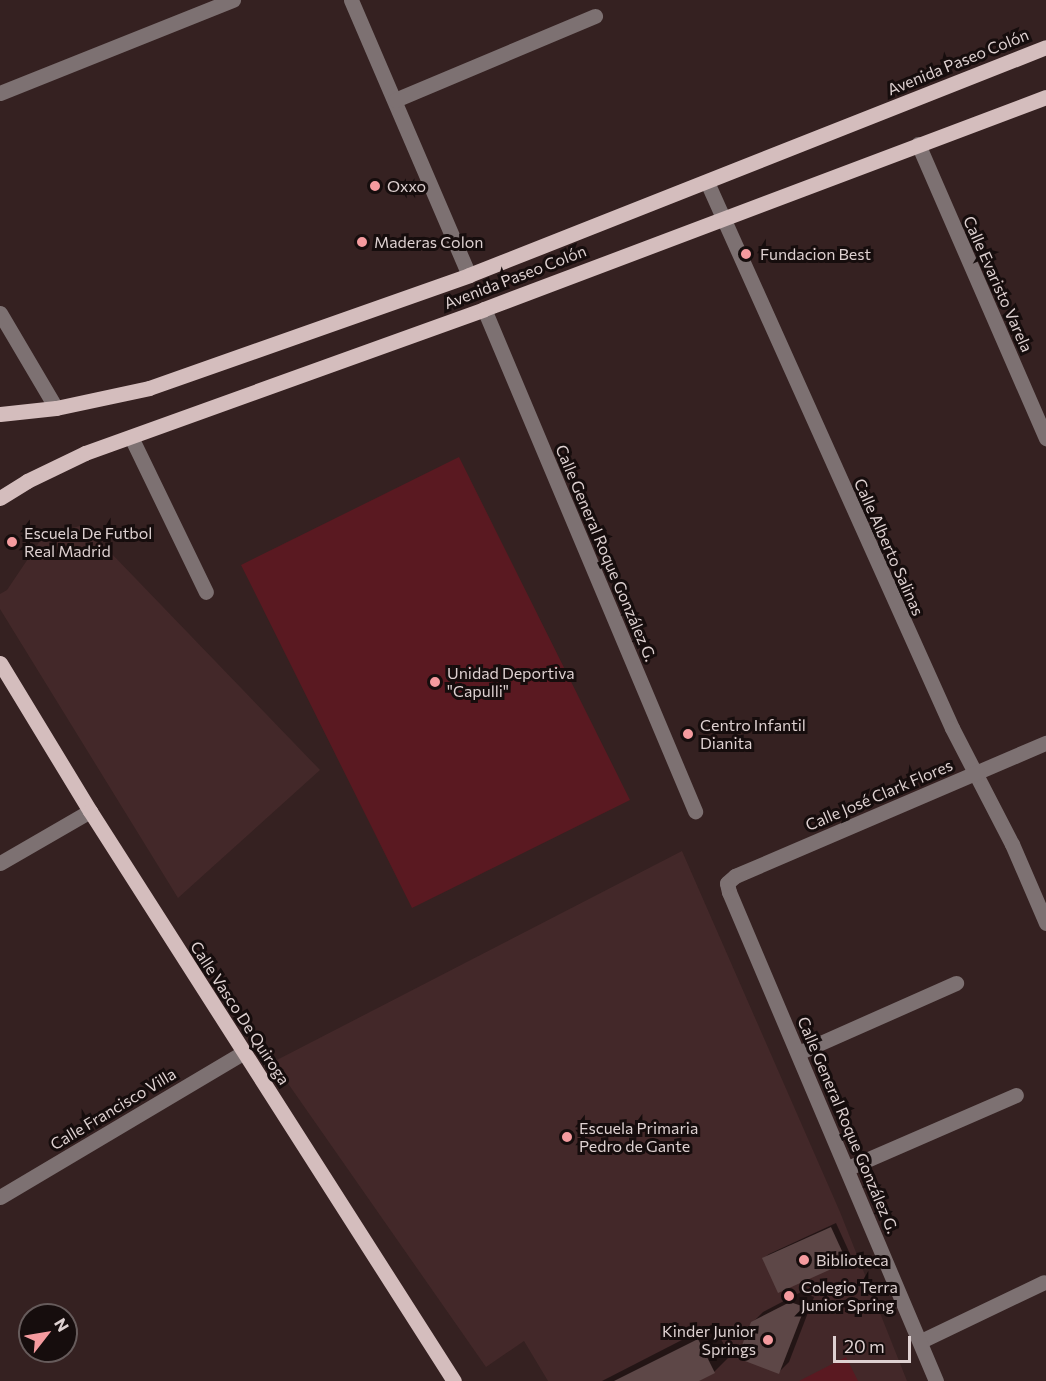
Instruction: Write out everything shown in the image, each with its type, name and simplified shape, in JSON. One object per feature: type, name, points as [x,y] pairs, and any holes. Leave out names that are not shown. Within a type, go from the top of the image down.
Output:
[{"type":"main road","name":"Avenida Paseo Colón","points":[[0,414],[56,408],[149,388],[469,275],[1046,47]]},
{"type":"main road","name":"Avenida Paseo Colón","points":[[0,498],[58,465],[131,437],[484,309],[1046,97]]},
{"type":"main road","name":"Calle Vasco De Quiroga","points":[[1,667],[90,812],[454,1381]]},
{"type":"street","points":[[0,93],[233,0]]},
{"type":"street","points":[[351,0],[469,275]]},
{"type":"street","points":[[395,100],[595,16]]},
{"type":"street","name":"Calle Evaristo Varela","points":[[918,144],[1046,438]]},
{"type":"street","name":"Calle Alberto Salinas","points":[[707,182],[721,218],[952,728],[1012,843],[1046,923]]},
{"type":"street","name":"Calle General Roque González G.","points":[[484,309],[695,811]]},
{"type":"street","points":[[0,313],[56,408]]},
{"type":"street","points":[[131,437],[206,592]]},
{"type":"street","name":"Calle José Clark Flores","points":[[727,883],[735,876],[1046,743]]},
{"type":"street","points":[[0,863],[90,812]]},
{"type":"street","name":"Calle General Roque González G.","points":[[727,883],[936,1381]]},
{"type":"street","points":[[798,1053],[956,982]]},
{"type":"street","name":"Calle Francisco Villa","points":[[0,1197],[244,1052]]},
{"type":"street","points":[[848,1168],[1016,1095]]},
{"type":"street","points":[[921,1341],[1044,1282]]},
{"type":"shaded area","name":"Unidad Deportiva \"Capulli\"","points":[[459,457],[630,800],[412,908],[241,565]]},
{"type":"shaded area","points":[[84,525],[320,770],[178,898],[0,609],[0,594],[7,590],[44,535]]},
{"type":"shaded area","name":"Escuela Primaria Pedro de Gante","points":[[682,851],[840,1212],[907,1381],[548,1381],[524,1341],[486,1367],[273,1062]]},
{"type":"shaded area","points":[[846,1357],[858,1381],[799,1381]]},
{"type":"building","name":"Biblioteca","points":[[831,1227],[847,1262],[778,1293],[762,1258]]},
{"type":"building","name":"Kinder Junior Springs","points":[[790,1302],[805,1307],[779,1374],[737,1358],[751,1322]]},
{"type":"building","points":[[698,1339],[715,1373],[699,1381],[614,1381]]},
{"type":"place","name":"Oxxo","points":[[375,186]]},
{"type":"place","name":"Maderas Colon","points":[[362,242]]},
{"type":"place","name":"Fundacion Best","points":[[746,254]]},
{"type":"place","name":"Escuela De Futbol Real Madrid","points":[[12,542]]},
{"type":"place","name":"Unidad Deportiva \"Capulli\"","points":[[435,682]]},
{"type":"place","name":"Centro Infantil Dianita","points":[[688,734]]},
{"type":"place","name":"Escuela Primaria Pedro de Gante","points":[[567,1137]]},
{"type":"place","name":"Biblioteca","points":[[804,1260]]},
{"type":"place","name":"Colegio Terra Junior Spring","points":[[789,1296]]},
{"type":"place","name":"Kinder Junior Springs","points":[[768,1340]]}]
